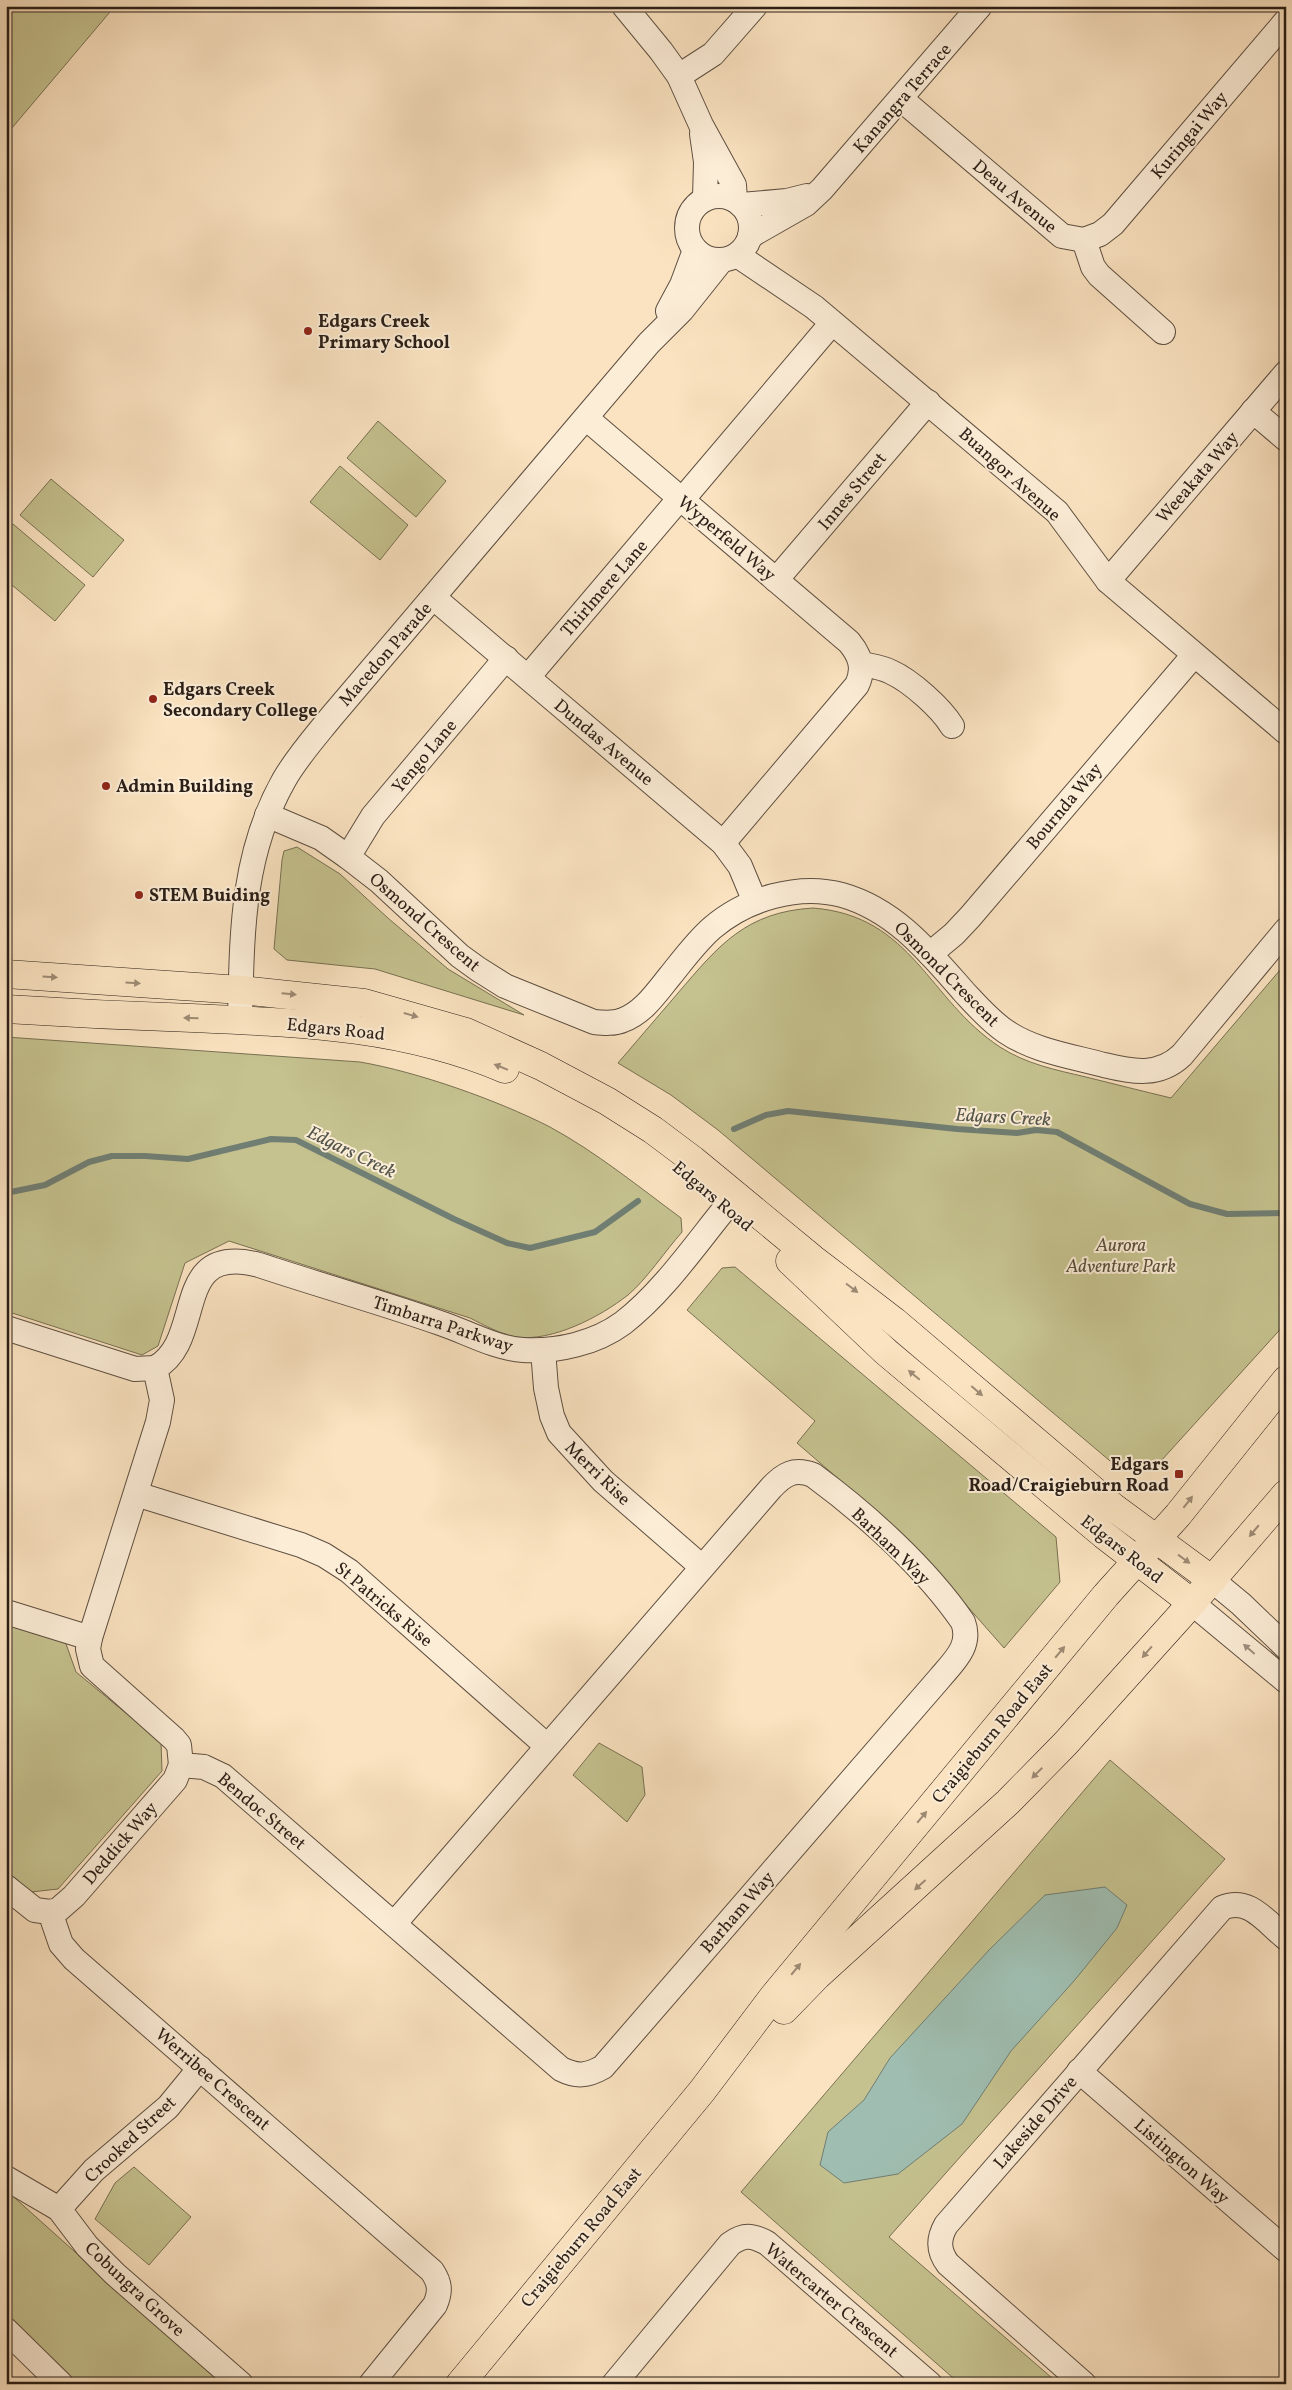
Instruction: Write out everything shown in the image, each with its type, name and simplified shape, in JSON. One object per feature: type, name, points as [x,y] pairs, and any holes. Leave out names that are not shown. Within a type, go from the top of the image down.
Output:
[{"type":"main road","name":"Edgars Road","points":[[6,974],[241,990],[364,1003],[466,1032],[541,1066],[607,1101],[653,1130],[732,1201],[800,1270],[886,1352],[1136,1561],[1192,1603]]},
{"type":"main road","name":"Edgars Road","points":[[6,1009],[240,1020],[373,1031],[423,1040],[476,1056],[545,1085],[598,1114],[670,1160],[732,1201],[813,1259],[894,1320],[1113,1507],[1212,1580]]},
{"type":"main road","name":"Craigieburn Road East","points":[[460,2384],[702,2091],[773,1997],[1136,1561],[1178,1515],[1286,1380]]},
{"type":"main road","name":"Craigieburn Road East","points":[[702,2091],[817,1976],[1008,1802],[1090,1718],[1286,1494]]},
{"type":"street","points":[[624,6],[662,51],[679,76],[701,125],[734,185],[738,202],[750,219],[736,251],[712,260],[694,250],[687,234],[689,216],[695,206],[705,198],[720,196],[738,202]]},
{"type":"street","points":[[679,76],[713,54],[755,6]]},
{"type":"street","name":"Kanangra Terrace","points":[[736,251],[806,204],[822,189],[901,100],[980,6]]},
{"type":"street","name":"Kuringai Way","points":[[1084,240],[1100,234],[1113,224],[1286,21]]},
{"type":"street","name":"Deau Avenue","points":[[901,100],[1062,236],[1084,240]]},
{"type":"street","points":[[701,125],[706,162],[705,198]]},
{"type":"street","name":"Kanangra Terrace","points":[[738,202],[787,201],[822,189]]},
{"type":"street","points":[[1084,240],[1093,267],[1098,275],[1164,332]]},
{"type":"street","name":"Macedon Parade","points":[[649,343],[682,285],[694,250]]},
{"type":"street","name":"Buangor Avenue","points":[[736,251],[814,307],[1057,512],[1108,581],[1286,732]]},
{"type":"street","name":"Macedon Parade","points":[[240,1020],[247,887],[253,855],[267,815],[283,780],[296,760],[649,343],[736,251]]},
{"type":"street","name":"Thirlmere Lane","points":[[528,677],[832,323]]},
{"type":"street","name":"Weeakata Way","points":[[1108,581],[1286,373]]},
{"type":"street","name":"Innes Street","points":[[776,580],[928,402]]},
{"type":"street","points":[[1253,411],[1286,439]]},
{"type":"street","name":"Wyperfeld Way","points":[[586,418],[849,642],[856,650],[861,664]]},
{"type":"street","name":"Dundas Avenue","points":[[434,598],[723,844],[740,866],[755,902]]},
{"type":"street","name":"Bournda Way","points":[[930,954],[965,922],[1194,655]]},
{"type":"street","name":"Yengo Lane","points":[[348,856],[374,816],[506,658]]},
{"type":"street","points":[[723,844],[854,689],[860,679],[861,664],[885,669],[899,676],[938,708],[952,726]]},
{"type":"street","name":"Osmond Crescent","points":[[267,815],[321,838],[348,856],[379,880],[460,956],[478,969],[505,986],[594,1022],[608,1023],[623,1020],[637,1012],[712,928],[732,913],[755,902],[795,892],[818,891],[841,895],[885,914],[909,932],[985,1014],[1005,1031],[1024,1042],[1125,1070],[1153,1071],[1166,1067],[1182,1055],[1286,930]]},
{"type":"street","name":"Timbarra Parkway","points":[[155,1368],[173,1354],[195,1288],[205,1273],[212,1267],[232,1260],[243,1261],[440,1323],[504,1346],[521,1350],[543,1350],[582,1343],[601,1336],[622,1324],[645,1305],[732,1201]]},
{"type":"street","points":[[6,1328],[135,1369],[155,1368],[162,1408],[88,1649],[92,1666],[174,1738],[179,1745],[181,1765]]},
{"type":"street","name":"Merri Rise","points":[[543,1350],[546,1388],[552,1416],[559,1434],[603,1481],[702,1567]]},
{"type":"street","name":"Barham Way","points":[[394,1924],[780,1479],[795,1471],[813,1476],[873,1525],[921,1572],[963,1622],[966,1630],[964,1647],[939,1679],[603,2067],[584,2076],[561,2069]]},
{"type":"street","name":"St Patricks Rise","points":[[136,1494],[301,1545],[324,1555],[349,1571],[548,1746]]},
{"type":"street","name":"Edgars Road","points":[[1212,1580],[1241,1604],[1286,1647]]},
{"type":"street","name":"Edgars Road","points":[[1192,1603],[1286,1681]]},
{"type":"street","points":[[6,1612],[90,1638]]},
{"type":"street","name":"Bendoc Street","points":[[181,1765],[204,1767],[223,1776],[561,2069]]},
{"type":"street","name":"Deddick Way","points":[[50,1912],[62,1907],[74,1896],[175,1780],[181,1765]]},
{"type":"street","points":[[6,1887],[35,1910],[50,1912]]},
{"type":"street","name":"Lakeside Drive","points":[[1084,2384],[948,2264],[943,2258],[939,2243],[946,2225],[1222,1908],[1230,1905],[1246,1906],[1286,1938]]},
{"type":"street","name":"Werribee Crescent","points":[[50,1912],[60,1944],[74,1960],[432,2270],[440,2287],[435,2305],[371,2384]]},
{"type":"street","name":"Crooked Street","points":[[59,2209],[94,2170],[168,2107],[200,2068]]},
{"type":"street","name":"Listington Way","points":[[1079,2071],[1286,2250]]},
{"type":"street","name":"Cobungra Grove","points":[[6,2178],[59,2209],[87,2246],[115,2274],[241,2384]]},
{"type":"street","name":"Watercarter Crescent","points":[[614,2384],[730,2244],[744,2236],[750,2236],[767,2243],[930,2384]]},
{"type":"street","points":[[6,2330],[61,2384]]},
{"type":"green space","points":[[6,6],[115,6],[6,135]]},
{"type":"green space","points":[[378,421],[446,481],[416,517],[347,458]]},
{"type":"green space","points":[[340,466],[408,525],[380,560],[310,502]]},
{"type":"green space","points":[[51,479],[124,540],[93,577],[20,515]]},
{"type":"green space","points":[[13,524],[85,585],[55,621],[6,580],[6,532]]},
{"type":"green space","points":[[297,847],[340,874],[448,969],[524,1015],[375,969],[287,960],[274,949],[284,851]]},
{"type":"green space","name":"Aurora Adventure Park","points":[[813,908],[847,914],[874,926],[897,943],[917,963],[954,1007],[975,1028],[1010,1053],[1052,1069],[1171,1098],[1286,963],[1286,1323],[1160,1462],[1116,1466],[718,1130],[671,1095],[618,1063],[707,960],[736,934],[769,916]]},
{"type":"green space","points":[[6,1037],[360,1062],[432,1080],[482,1097],[529,1117],[584,1147],[681,1218],[682,1232],[642,1281],[617,1303],[604,1312],[575,1326],[545,1336],[530,1338],[504,1334],[470,1318],[229,1241],[185,1263],[158,1346],[142,1355],[6,1311]]},
{"type":"green space","points":[[735,1267],[1056,1537],[1060,1582],[1004,1648],[909,1540],[797,1443],[815,1421],[687,1310],[722,1268]]},
{"type":"green space","points":[[6,1623],[65,1641],[76,1672],[161,1742],[162,1771],[58,1889],[31,1892],[6,1870]]},
{"type":"green space","points":[[599,1743],[642,1767],[645,1795],[627,1822],[573,1775]]},
{"type":"green space","points":[[1110,1760],[1225,1859],[889,2237],[1059,2384],[960,2384],[741,2192]]},
{"type":"green space","points":[[134,2167],[191,2217],[149,2265],[95,2219],[115,2183]]},
{"type":"green space","points":[[6,2190],[222,2384],[77,2384],[6,2318]]},
{"type":"shaded area","points":[[1105,1887],[1127,1905],[1117,1928],[1074,1981],[1011,2051],[962,2124],[898,2174],[844,2183],[820,2165],[828,2132],[864,2100],[890,2058],[989,1950],[1045,1895]]},
{"type":"waterway","name":"Edgars Creek","points":[[734,1129],[766,1115],[788,1111],[957,1129],[1017,1133],[1036,1130],[1057,1132],[1190,1204],[1227,1214],[1286,1213]]},
{"type":"waterway","name":"Edgars Creek","points":[[6,1193],[45,1185],[89,1162],[112,1156],[188,1159],[271,1139],[296,1140],[454,1219],[507,1243],[530,1248],[595,1232],[638,1201]]},
{"type":"place","name":"Edgars Creek Primary School","points":[[308,331]]},
{"type":"place","name":"Edgars Creek Secondary College","points":[[153,699]]},
{"type":"place","name":"Admin Building","points":[[106,786]]},
{"type":"place","name":"STEM Buiding","points":[[139,895]]},
{"type":"place","name":"Edgars Road/Craigieburn Road","points":[[1179,1474]]}]
